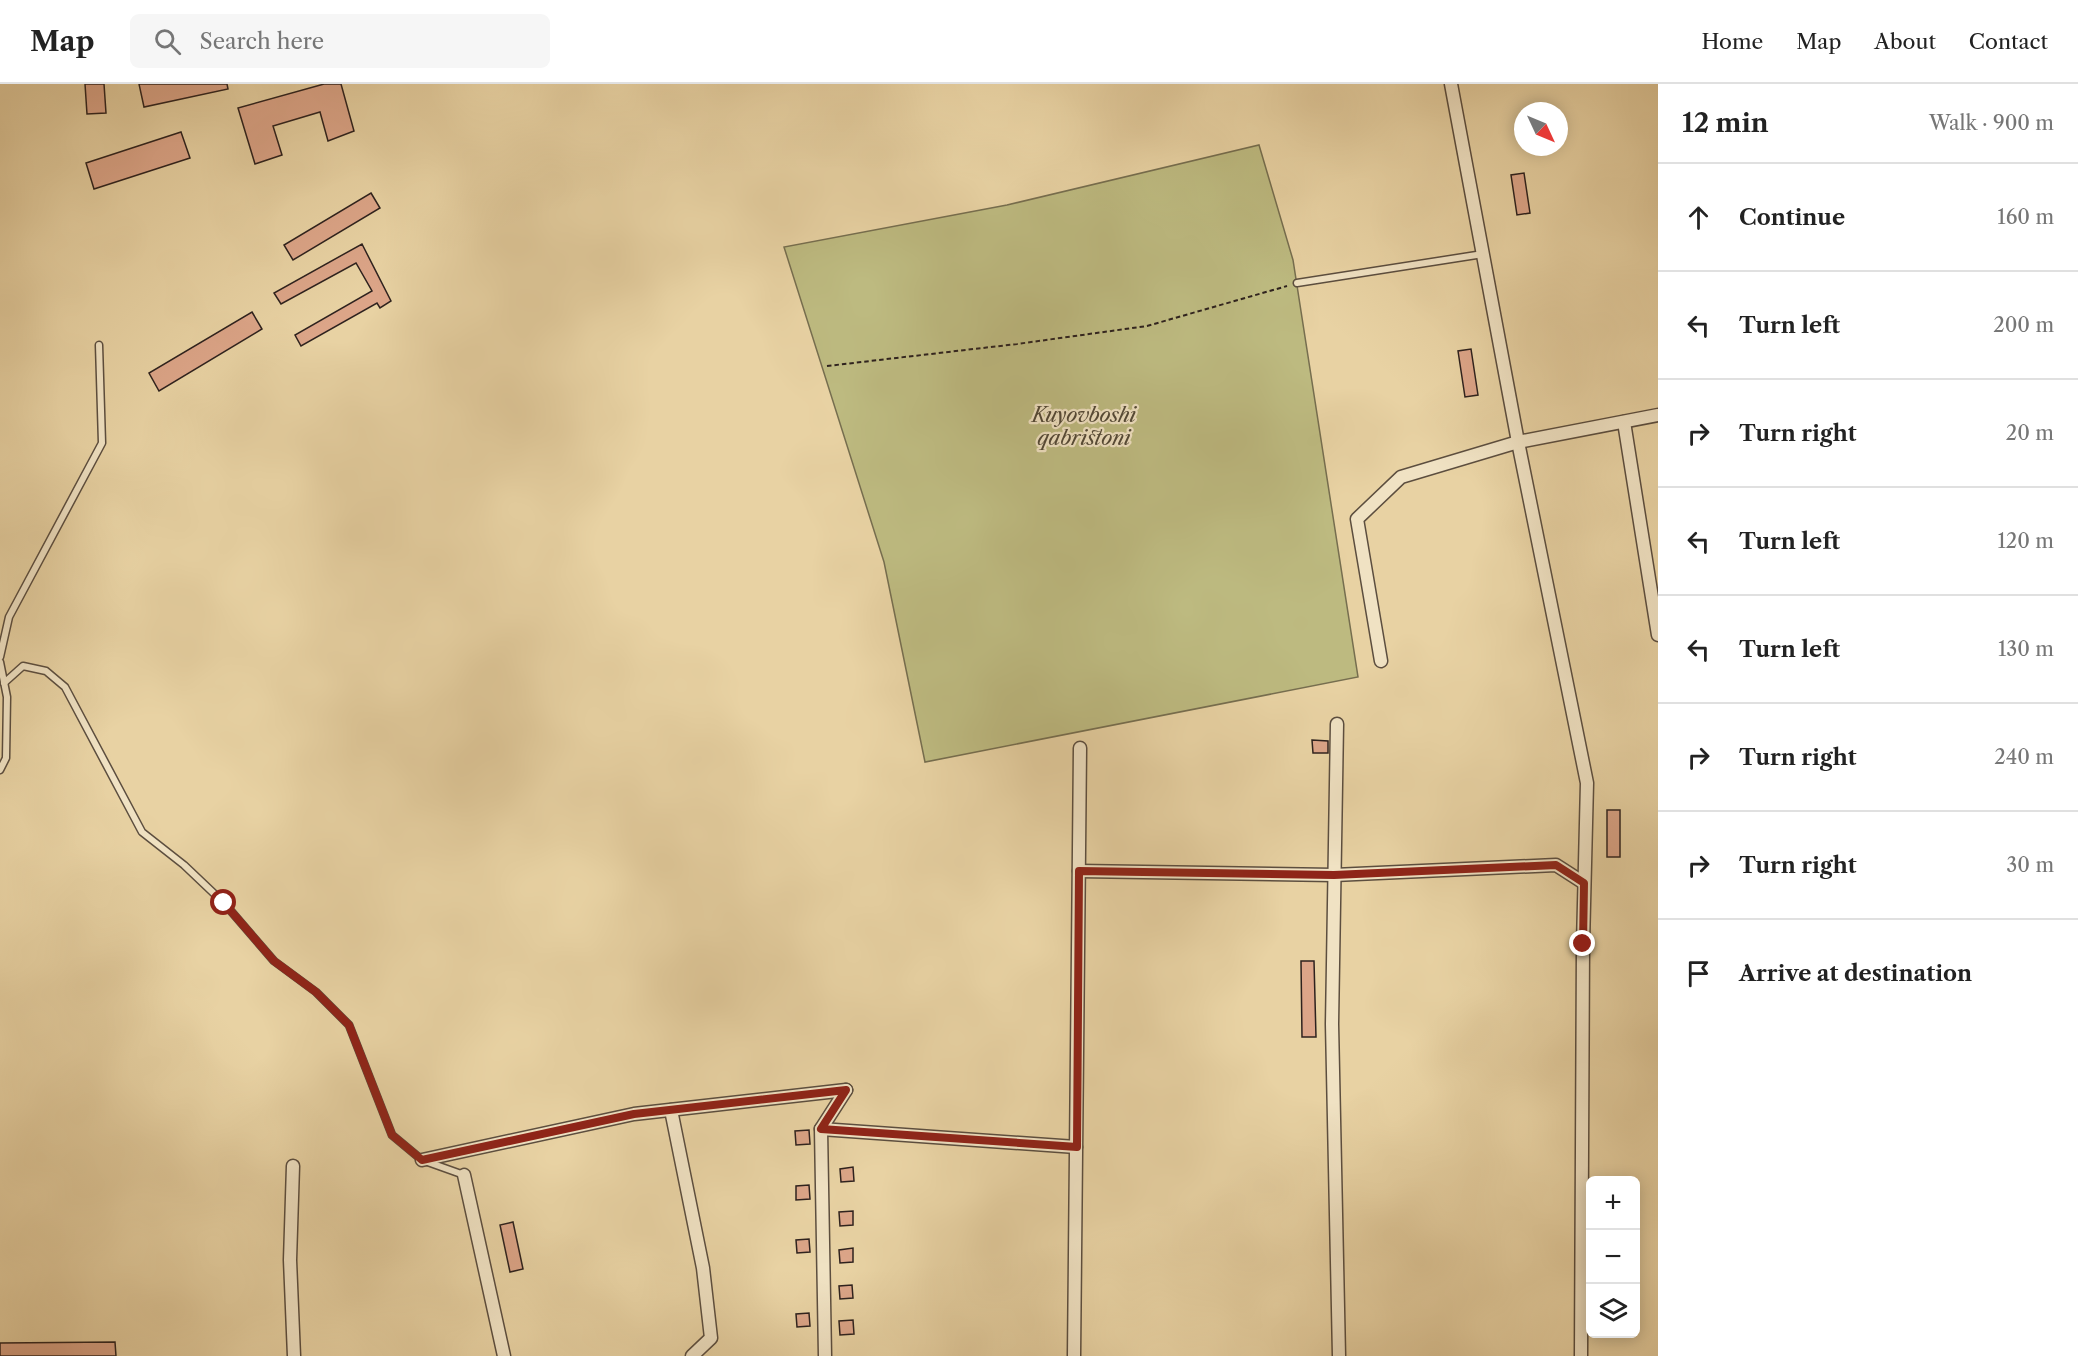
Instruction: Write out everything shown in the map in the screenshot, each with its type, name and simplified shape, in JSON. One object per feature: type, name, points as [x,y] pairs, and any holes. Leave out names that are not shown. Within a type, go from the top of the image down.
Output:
[{"type":"street","points":[[1451,84],[1518,442],[1587,783],[1584,883],[1581,1356]]},
{"type":"street","points":[[1381,661],[1357,519],[1401,477],[1518,442],[1658,415]]},
{"type":"street","points":[[1624,422],[1658,634]]},
{"type":"street","points":[[1337,724],[1332,1024],[1339,1356]]},
{"type":"street","points":[[1074,1356],[1080,748]]},
{"type":"street","points":[[1079,871],[1334,875],[1556,865],[1584,883]]},
{"type":"street","points":[[422,1160],[634,1114],[846,1090],[821,1129],[825,1356]]},
{"type":"street","points":[[671,1110],[702,1268],[711,1338],[692,1356]]},
{"type":"street","points":[[821,1129],[1077,1147]]},
{"type":"street","points":[[293,1166],[290,1260],[294,1356]]},
{"type":"street","points":[[464,1175],[504,1356]]},
{"type":"lane","points":[[1298,283],[1483,254]]},
{"type":"lane","points":[[0,657],[9,616],[102,443],[99,345]]},
{"type":"lane","points":[[0,662],[7,697],[6,758],[0,770]]},
{"type":"lane","points":[[4,683],[23,666],[45,671],[65,687],[142,832],[184,865],[224,903],[274,961],[316,992],[349,1025],[392,1135],[422,1160],[464,1175]]},
{"type":"path","points":[[827,366],[1147,326],[1298,283]]},
{"type":"green space","name":"Kuyovboshi qabristoni","points":[[1259,145],[1293,260],[1358,677],[925,762],[884,562],[784,247],[1007,205]]},
{"type":"building","points":[[85,84],[104,84],[106,113],[87,114]]},
{"type":"building","points":[[139,84],[227,84],[228,89],[144,107]]},
{"type":"building","points":[[324,84],[341,84],[354,131],[328,141],[320,112],[273,126],[282,155],[255,164],[238,108]]},
{"type":"building","points":[[181,132],[190,158],[94,189],[86,163]]},
{"type":"building","points":[[1524,173],[1530,213],[1517,215],[1511,175]]},
{"type":"building","points":[[371,193],[380,208],[293,260],[284,245]]},
{"type":"building","points":[[362,244],[391,301],[380,308],[377,303],[301,346],[295,335],[372,291],[356,263],[281,304],[274,293]]},
{"type":"building","points":[[252,312],[262,329],[159,391],[149,373]]},
{"type":"building","points":[[1471,349],[1478,395],[1465,397],[1458,351]]},
{"type":"building","points":[[1312,740],[1328,741],[1328,753],[1313,753]]},
{"type":"building","points":[[1607,810],[1620,810],[1620,857],[1607,857]]},
{"type":"building","points":[[1301,961],[1314,961],[1316,1037],[1302,1037]]},
{"type":"building","points":[[809,1130],[810,1144],[796,1145],[795,1131]]},
{"type":"building","points":[[853,1167],[854,1181],[841,1182],[840,1169]]},
{"type":"building","points":[[809,1185],[810,1199],[796,1200],[796,1186]]},
{"type":"building","points":[[853,1211],[853,1225],[840,1226],[839,1212]]},
{"type":"building","points":[[513,1222],[523,1269],[510,1272],[500,1225]]},
{"type":"building","points":[[809,1239],[810,1252],[797,1253],[796,1240]]},
{"type":"building","points":[[853,1248],[853,1262],[840,1263],[839,1250]]},
{"type":"building","points":[[852,1285],[853,1298],[840,1299],[839,1286]]},
{"type":"building","points":[[809,1313],[810,1326],[797,1327],[796,1314]]},
{"type":"building","points":[[853,1320],[854,1334],[840,1335],[839,1321]]},
{"type":"building","points":[[115,1342],[116,1356],[0,1356],[0,1343]]},
{"type":"route","points":[[224,903],[274,961],[316,992],[349,1025],[392,1135],[422,1160],[634,1114],[846,1090],[821,1129],[1077,1147],[1079,871],[1334,875],[1556,865],[1575,875],[1584,883],[1583,944]]}]
